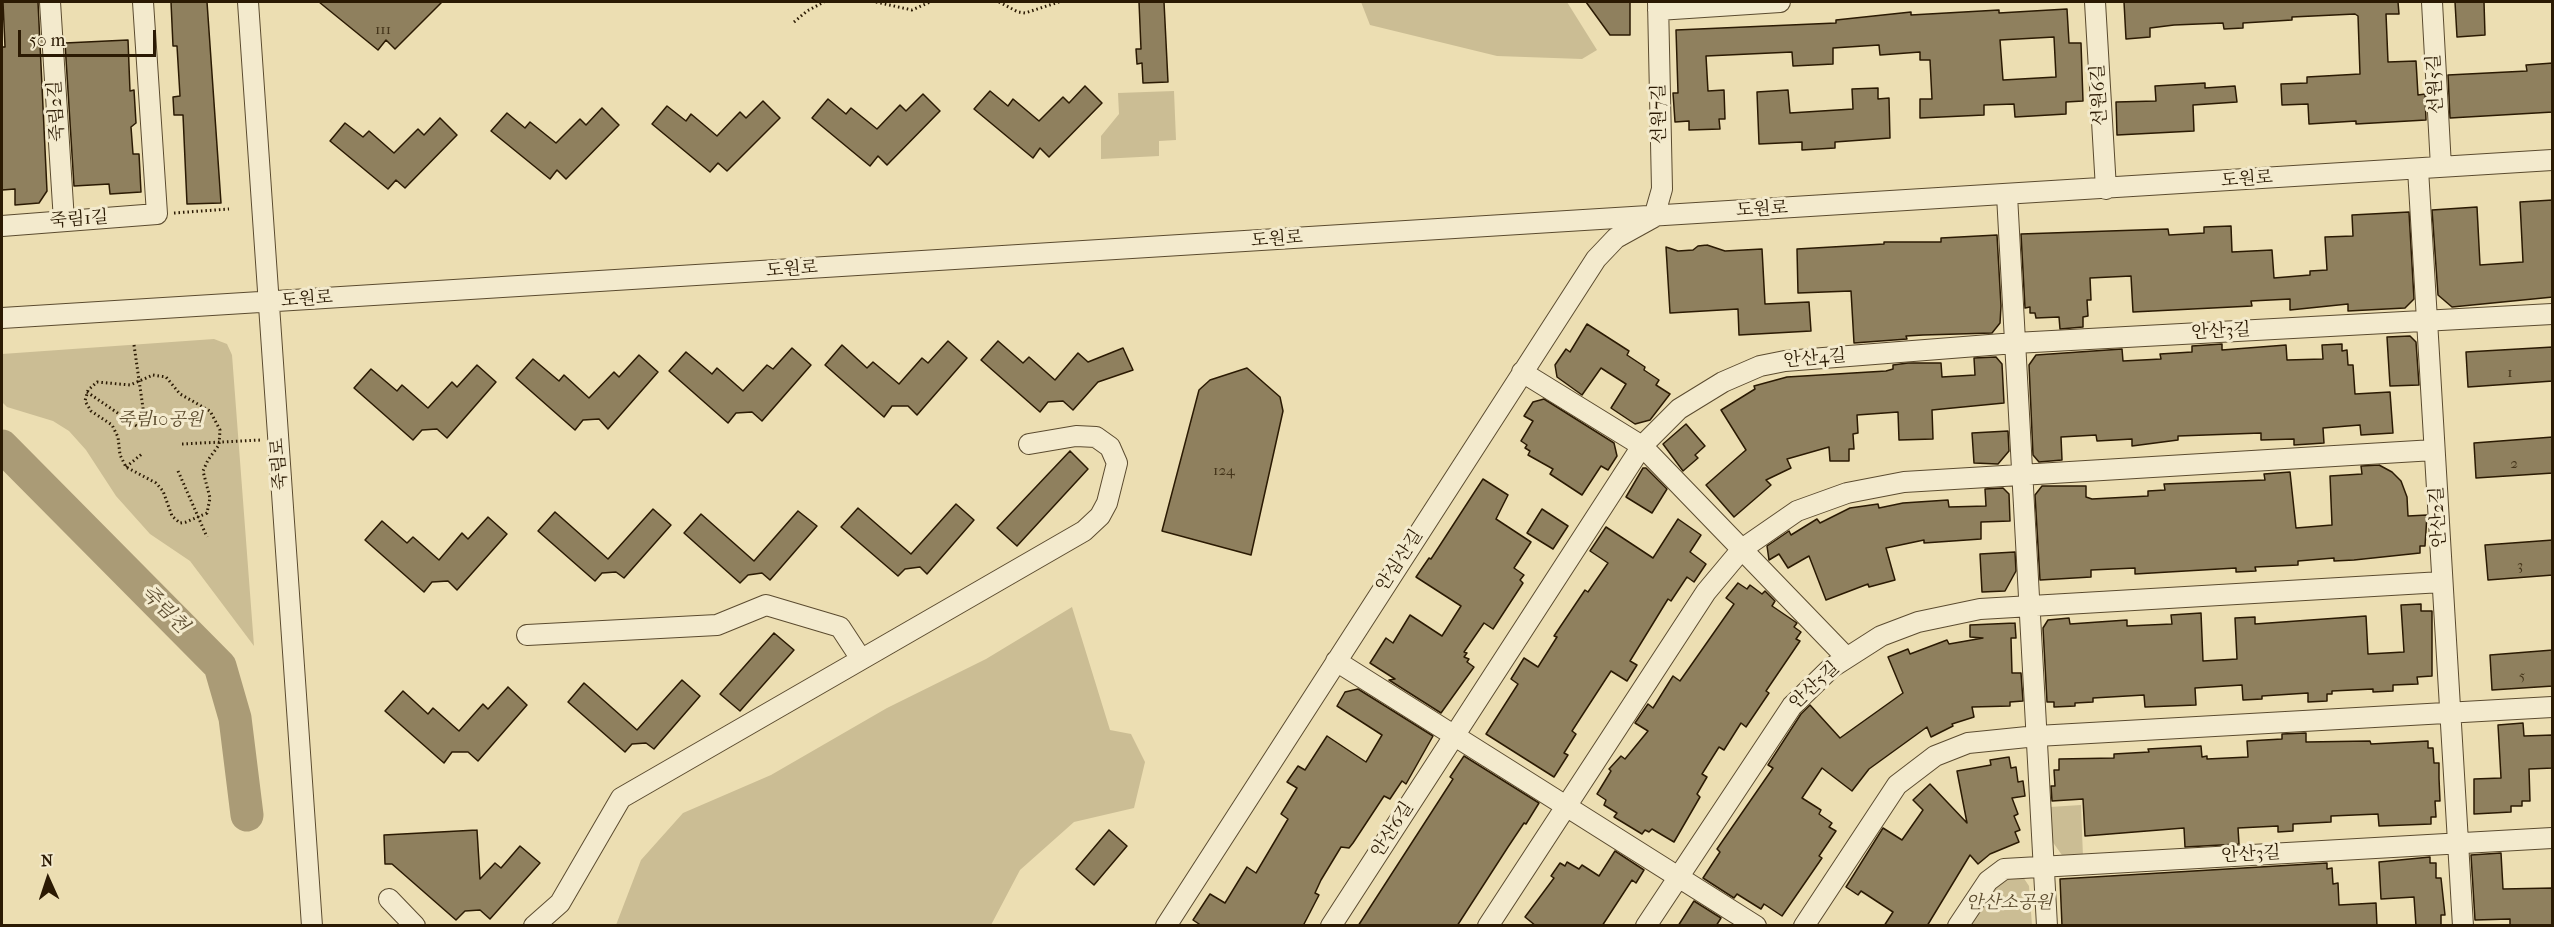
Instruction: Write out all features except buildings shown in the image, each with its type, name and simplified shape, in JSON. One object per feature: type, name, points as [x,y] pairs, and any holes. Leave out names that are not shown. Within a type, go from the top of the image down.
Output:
[{"type":"street","name":"죽림2길","points":[[50,2],[64,221]]},
{"type":"street","points":[[143,2],[157,214]]},
{"type":"street","name":"죽림로","points":[[248,2],[312,926]]},
{"type":"street","name":"선원7길","points":[[1654,217],[1662,189],[1658,6],[1780,2]]},
{"type":"street","name":"선원6길","points":[[2095,2],[2106,189]]},
{"type":"street","name":"선원5길","points":[[2432,2],[2440,167]]},
{"type":"street","name":"도원로","points":[[2,318],[2553,160]]},
{"type":"street","name":"안산2길","points":[[2418,169],[2463,926]]},
{"type":"street","points":[[2007,195],[2047,926]]},
{"type":"street","name":"죽림1길","points":[[2,226],[157,214]]},
{"type":"street","name":"안심산길","points":[[1166,926],[1601,252],[1616,238],[1654,217]]},
{"type":"street","points":[[2427,321],[2553,314]]},
{"type":"street","name":"안산3길","points":[[2015,344],[2427,321]]},
{"type":"street","name":"안산4길","points":[[1642,446],[1670,417],[1694,399],[1730,378],[1760,366],[1785,361],[2015,344]]},
{"type":"street","points":[[1522,372],[1642,446],[1846,657]]},
{"type":"street","points":[[534,926],[560,903],[621,798],[1084,531],[1100,516],[1107,504],[1117,463],[1110,447],[1096,437],[1076,435],[1029,444]]},
{"type":"street","points":[[1454,735],[1642,446]]},
{"type":"street","points":[[1488,926],[1706,592],[1743,549],[1797,511],[1847,493],[1904,482],[2434,450]]},
{"type":"street","points":[[2029,606],[2442,582]]},
{"type":"street","points":[[527,635],[717,625],[766,605],[840,627],[861,659]]},
{"type":"street","name":"안산5길","points":[[1678,876],[1783,717],[1810,686],[1846,657],[1872,641],[1918,622],[1974,610],[2029,606]]},
{"type":"street","points":[[1336,661],[1756,926]]},
{"type":"street","points":[[1804,926],[1887,797],[1906,775],[1935,756],[1962,745],[2037,736],[2553,707]]},
{"type":"street","name":"안산6길","points":[[1331,926],[1454,735]]},
{"type":"street","points":[[2458,844],[2553,838]]},
{"type":"street","name":"안산3길","points":[[2044,867],[2458,844]]},
{"type":"street","points":[[1958,926],[1981,889],[1997,872],[2044,867]]},
{"type":"street","points":[[1646,926],[1678,876]]},
{"type":"street","points":[[389,899],[415,926]]},
{"type":"path","points":[[794,22],[807,11],[824,2]]},
{"type":"path","points":[[876,2],[912,10],[930,2]]},
{"type":"path","points":[[999,2],[1025,14],[1059,2]]},
{"type":"path","points":[[157,214],[229,210]]},
{"type":"path","points":[[134,345],[145,422]]},
{"type":"path","points":[[153,375],[166,377],[172,380],[180,394],[214,416],[220,430],[220,442],[217,451],[205,464],[203,478],[210,505],[207,513],[199,518],[180,523],[176,520],[168,511],[159,486],[152,479],[126,467],[120,455],[115,429],[108,421],[88,408],[85,401],[87,392],[97,382],[130,385],[153,375]]},
{"type":"path","points":[[87,392],[138,427]]},
{"type":"path","points":[[182,444],[278,439]]},
{"type":"path","points":[[126,467],[143,453]]},
{"type":"path","points":[[178,471],[207,537]]},
{"type":"green space","points":[[1361,2],[1567,2],[1597,50],[1582,59],[1497,56],[1370,25]]},
{"type":"green space","points":[[1174,91],[1176,140],[1159,141],[1159,156],[1101,159],[1101,136],[1119,114],[1118,93]]},
{"type":"green space","name":"죽림10공원","points":[[214,339],[227,344],[232,355],[254,646],[190,561],[150,534],[116,496],[86,450],[69,431],[53,421],[7,407],[2,402],[2,354]]},
{"type":"green space","points":[[1072,607],[1110,730],[1131,734],[1145,762],[1134,808],[1074,822],[1020,870],[991,925],[616,925],[641,860],[683,813],[771,775],[887,708],[986,659]]},
{"type":"green space","points":[[2081,805],[2083,857],[2064,858],[2052,841],[2050,807]]},
{"type":"green space","name":"안산소공원","points":[[2007,877],[2023,877],[2029,886],[2032,925],[1967,926],[1994,883]]},
{"type":"waterway","name":"죽림천","points":[[2,446],[220,666],[235,718],[247,815]]}]
